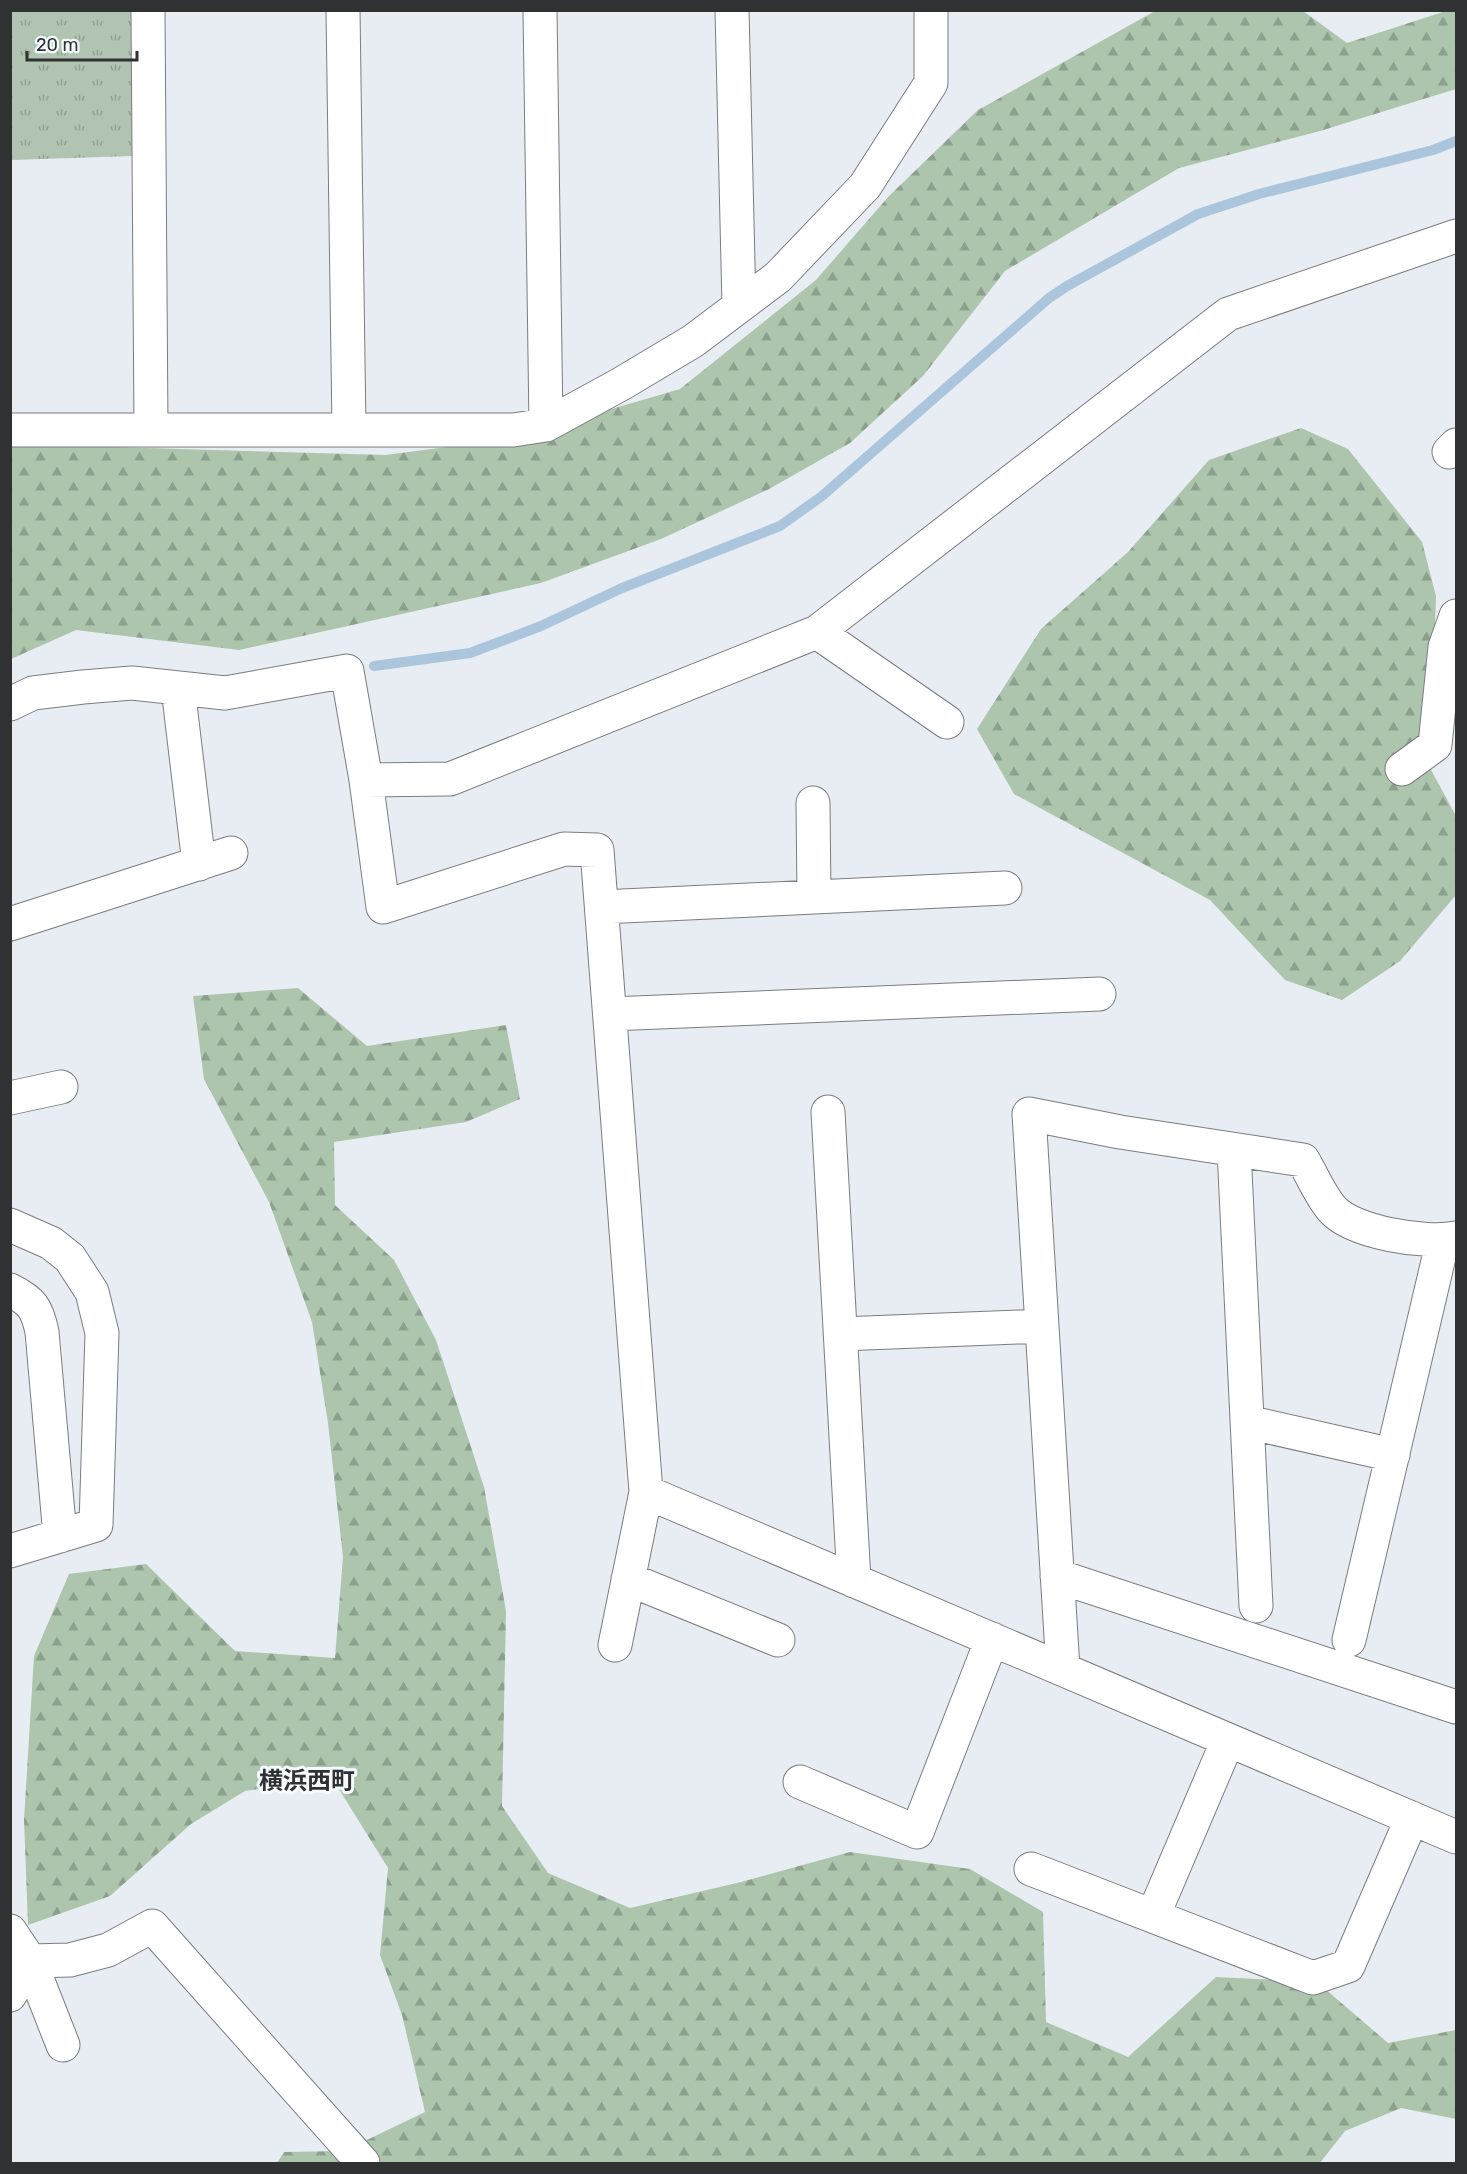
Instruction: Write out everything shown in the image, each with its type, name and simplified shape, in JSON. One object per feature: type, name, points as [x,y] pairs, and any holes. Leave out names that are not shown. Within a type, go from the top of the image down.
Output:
[{"type":"street","points":[[148,10],[151,429]]},
{"type":"street","points":[[343,10],[348,430]]},
{"type":"street","points":[[540,10],[546,424]]},
{"type":"street","points":[[732,10],[739,306]]},
{"type":"street","points":[[10,430],[513,430],[546,424],[693,341],[778,277],[864,186],[904,128],[931,83],[931,10]]},
{"type":"street","points":[[366,780],[450,779],[817,632],[1228,314],[1456,236]]},
{"type":"street","points":[[1402,769],[1435,745],[1445,647],[1456,616]]},
{"type":"street","points":[[817,632],[947,722]]},
{"type":"street","points":[[10,704],[33,693],[132,683],[225,693],[347,671],[366,780],[384,908],[564,849],[597,850],[646,1492],[615,1645]]},
{"type":"street","points":[[178,688],[199,864]]},
{"type":"street","points":[[813,803],[814,897]]},
{"type":"street","points":[[10,924],[231,853]]},
{"type":"street","points":[[602,907],[1005,888]]},
{"type":"street","points":[[610,1014],[1099,994]]},
{"type":"street","points":[[10,1098],[61,1087]]},
{"type":"street","points":[[828,1112],[854,1581]]},
{"type":"street","points":[[1063,1669],[1029,1114],[1303,1160],[1332,1209],[1354,1224],[1376,1231],[1450,1239],[1393,1455],[1349,1640]]},
{"type":"street","points":[[1234,1149],[1256,1606]]},
{"type":"street","points":[[10,1225],[51,1243],[70,1258],[92,1292],[102,1333],[96,1525],[10,1551]]},
{"type":"street","points":[[10,1290],[25,1298],[38,1312],[42,1332],[60,1536]]},
{"type":"street","points":[[841,1334],[1042,1326]]},
{"type":"street","points":[[1247,1422],[1393,1455]]},
{"type":"street","points":[[646,1492],[1456,1837]]},
{"type":"street","points":[[1057,1576],[1456,1707]]},
{"type":"street","points":[[628,1579],[778,1640]]},
{"type":"street","points":[[800,1782],[917,1832],[992,1639]]},
{"type":"street","points":[[1153,1916],[1228,1740]]},
{"type":"street","points":[[1031,1869],[1313,1978],[1348,1966],[1412,1818]]},
{"type":"street","points":[[30,1961],[70,1960],[108,1950],[152,1926],[363,2163]]},
{"type":"street","points":[[10,1931],[30,1961],[63,2045]]},
{"type":"street","points":[[10,1995],[30,1961]]},
{"type":"green space","points":[[10,11],[132,11],[132,156],[11,160]]},
{"type":"green space","points":[[1155,11],[1303,11],[1347,43],[1446,11],[1456,11],[1456,89],[1320,131],[1179,168],[1005,271],[923,376],[850,443],[769,489],[661,539],[541,583],[239,650],[76,630],[11,659],[11,444],[385,455],[509,439],[680,389],[816,280],[889,196],[978,110]]},
{"type":"green space","points":[[1301,428],[1348,449],[1422,542],[1436,596],[1430,768],[1456,816],[1456,895],[1400,961],[1342,1000],[1285,980],[1210,900],[1014,794],[977,729],[1041,629],[1128,552],[1209,460]]},
{"type":"green space","points":[[298,988],[367,1046],[506,1025],[520,1099],[466,1122],[334,1142],[335,1205],[394,1260],[436,1340],[484,1487],[506,1611],[502,1806],[548,1873],[630,1908],[741,1882],[850,1852],[970,1869],[1043,1912],[1046,2022],[1128,2057],[1216,1977],[1317,1982],[1388,2043],[1456,2030],[1456,2119],[1401,2108],[1345,2131],[1319,2164],[277,2163],[284,2152],[344,2151],[425,2112],[402,2015],[380,1955],[388,1868],[332,1778],[245,1791],[191,1824],[110,1896],[28,1925],[24,1820],[34,1656],[69,1574],[146,1564],[235,1651],[335,1658],[343,1557],[328,1423],[312,1322],[269,1202],[204,1079],[193,996]]},
{"type":"waterway","points":[[374,666],[470,653],[541,626],[622,588],[780,526],[822,496],[1049,298],[1067,286],[1198,214],[1259,194],[1433,150],[1456,141]]},
{"type":"district","name":"横浜西町","points":[[307,1781]]}]
